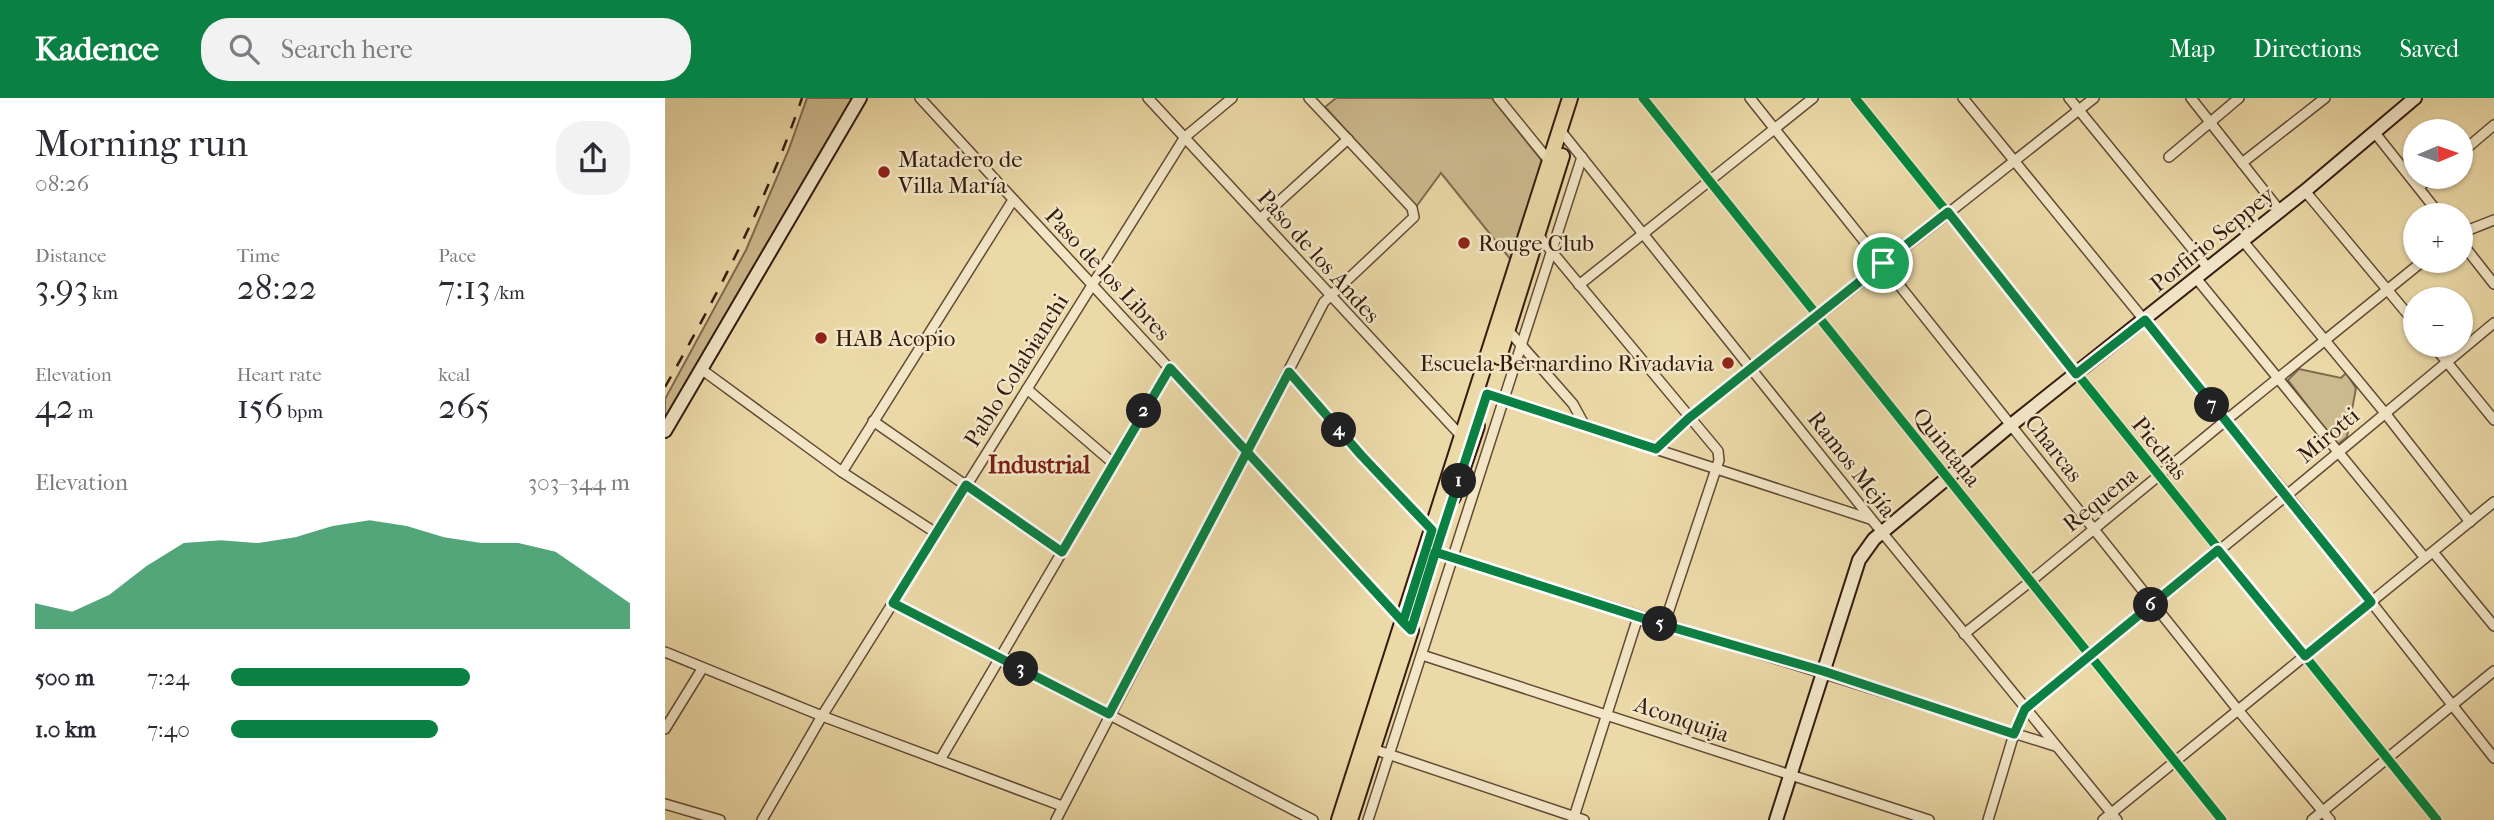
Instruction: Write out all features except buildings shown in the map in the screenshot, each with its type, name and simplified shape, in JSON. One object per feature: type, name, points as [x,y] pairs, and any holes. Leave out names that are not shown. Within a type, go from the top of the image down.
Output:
[{"type":"main road","points":[[665,431],[860,98]]},
{"type":"main road","points":[[1339,820],[1435,552],[1508,330],[1538,235],[1570,98]]},
{"type":"main road","points":[[1350,820],[1373,749],[1432,530],[1550,162],[1580,98]]},
{"type":"main road","name":"Porfirio Seppey","points":[[1776,820],[1859,560],[1881,531],[2305,191],[2375,133],[2408,100]]},
{"type":"street","name":"Paso de los Libres","points":[[920,98],[1407,626]]},
{"type":"street","name":"Paso de los Andes","points":[[1148,98],[1462,438]]},
{"type":"street","name":"Pablo Colabianchi","points":[[762,820],[822,716],[1093,284],[1183,135],[1232,98]]},
{"type":"street","points":[[1056,820],[1328,295],[1414,217],[1412,208],[1309,98]]},
{"type":"street","points":[[1498,98],[1550,162]]},
{"type":"street","name":"Quintana","points":[[1643,98],[2222,820]]},
{"type":"street","name":"Charcas","points":[[1750,98],[2238,710],[2330,820]]},
{"type":"street","points":[[1579,285],[1813,98]]},
{"type":"street","name":"Piedras","points":[[1855,98],[2437,820]]},
{"type":"street","points":[[1963,98],[2287,495],[2494,758]]},
{"type":"street","points":[[2069,98],[2208,268]]},
{"type":"street","points":[[1656,449],[1689,418],[2094,98]]},
{"type":"street","points":[[2191,98],[2280,211]]},
{"type":"street","points":[[2169,157],[2239,98]]},
{"type":"street","points":[[2242,163],[2325,98]]},
{"type":"street","points":[[2473,143],[2494,125]]},
{"type":"street","points":[[2375,133],[2403,167]]},
{"type":"street","points":[[1095,271],[1183,135]]},
{"type":"street","name":"Ramos Mejía","points":[[1563,135],[1963,634],[2114,816]]},
{"type":"street","points":[[1260,219],[1348,139]]},
{"type":"street","points":[[1368,820],[1582,158]]},
{"type":"street","points":[[2305,191],[2403,308]]},
{"type":"street","points":[[842,471],[1013,200]]},
{"type":"street","points":[[2473,228],[2494,220]]},
{"type":"street","points":[[1538,235],[1718,451],[1719,460],[1664,625]]},
{"type":"street","points":[[2243,241],[2385,413],[2470,522]]},
{"type":"street","points":[[2473,257],[2494,284]]},
{"type":"street","name":"Requena","points":[[1963,634],[2408,273]]},
{"type":"street","points":[[2196,278],[2425,558]]},
{"type":"street","name":"Mirotti","points":[[2025,709],[2494,323]]},
{"type":"street","points":[[1508,330],[1573,404],[1585,426]]},
{"type":"street","points":[[2443,357],[2494,420]]},
{"type":"street","points":[[940,760],[1170,368]]},
{"type":"street","points":[[701,369],[842,471],[936,533]]},
{"type":"street","points":[[1289,372],[1361,455],[1432,530]]},
{"type":"street","points":[[1027,389],[1113,463]]},
{"type":"street","points":[[1487,394],[1872,520]]},
{"type":"street","points":[[873,421],[1062,552]]},
{"type":"street","points":[[2103,820],[2114,816],[2174,761],[2494,502]]},
{"type":"street","points":[[1435,552],[1664,625],[1823,671],[2056,746]]},
{"type":"street","points":[[2433,552],[2494,626]]},
{"type":"street","points":[[893,603],[1313,820]]},
{"type":"street","points":[[1373,749],[1577,819],[1638,617]]},
{"type":"street","points":[[665,652],[822,716],[1062,806]]},
{"type":"street","name":"Aconquija","points":[[1422,654],[1929,820]]},
{"type":"street","points":[[665,729],[702,669]]},
{"type":"street","points":[[2312,820],[2494,671]]},
{"type":"street","points":[[1987,820],[2014,734],[2025,709]]},
{"type":"street","points":[[665,804],[720,820]]},
{"type":"shaded area","points":[[807,98],[854,98],[665,424],[665,399],[746,250],[789,149]]},
{"type":"shaded area","points":[[1336,98],[1492,98],[1542,161],[1511,260],[1441,173],[1416,207],[1325,107]]},
{"type":"shaded area","points":[[2299,369],[2341,378],[2346,373],[2356,388],[2347,437],[2337,445],[2288,380]]},
{"type":"railway","points":[[665,387],[740,246],[773,173],[802,98]]},
{"type":"cycle path","points":[[1643,98],[2222,820]]},
{"type":"cycle path","points":[[1855,98],[2437,820]]},
{"type":"place","name":"Matadero de Villa María","points":[[884,172]]},
{"type":"place","name":"Rouge Club","points":[[1464,243]]},
{"type":"place","name":"HAB Acopio","points":[[821,338]]},
{"type":"place","name":"Escuela Bernardino Rivadavia","points":[[1728,363]]},
{"type":"district","name":"Industrial","points":[[1039,465]]},
{"type":"route","points":[[1883,263],[1689,418],[1656,449],[1487,394],[1435,552],[1411,630],[1403,622],[1246,454],[1170,368],[1062,552],[966,485],[893,603],[1109,714],[1200,540],[1246,454],[1289,372],[1361,455],[1432,530],[1403,622],[1411,630],[1435,552],[1664,625],[1823,671],[2014,734],[2025,709],[2218,550],[2305,656],[2371,602],[2145,320],[2076,374],[1948,212],[1883,263]]}]
